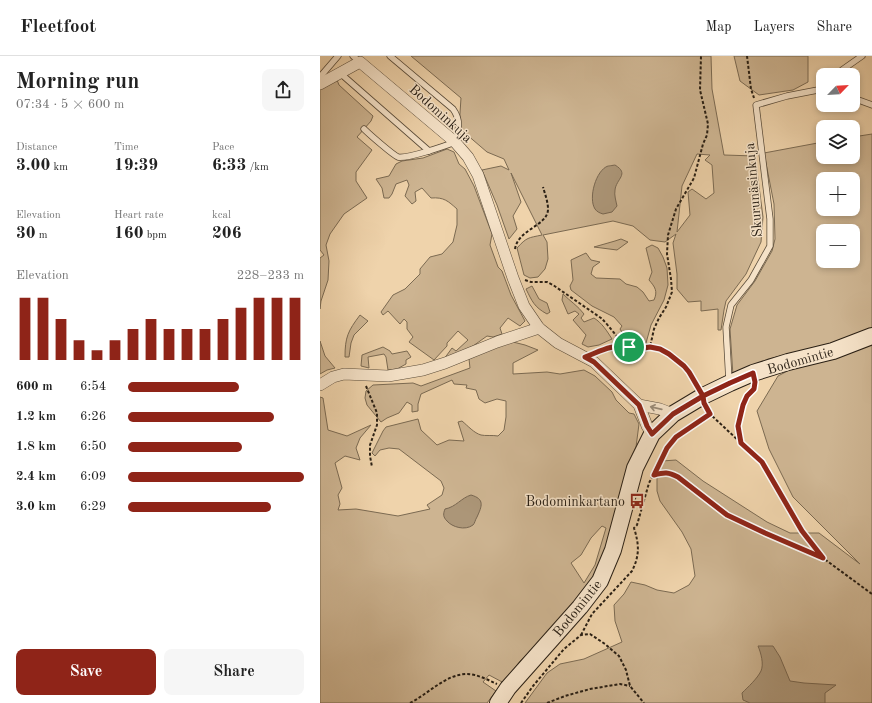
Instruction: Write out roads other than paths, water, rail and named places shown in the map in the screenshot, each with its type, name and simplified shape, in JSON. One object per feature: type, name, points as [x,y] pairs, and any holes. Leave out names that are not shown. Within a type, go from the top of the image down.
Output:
[{"type":"street","name":"Bodominkuja","points":[[320,84],[340,73],[356,59],[455,142],[468,157],[478,175],[524,306],[539,328],[558,343],[594,362],[639,405],[647,426],[652,434]]},
{"type":"street","points":[[320,385],[333,377],[344,374],[388,376],[423,370],[539,328]]},
{"type":"street","name":"Bodomintie","points":[[498,703],[508,688],[580,607],[600,581],[613,550],[635,468],[652,434],[673,414],[703,396],[730,383],[753,373],[788,362],[834,351],[872,336]]},
{"type":"street","points":[[639,405],[660,409],[673,414]]},
{"type":"lane","points":[[320,77],[338,56]]},
{"type":"lane","points":[[364,129],[397,157],[405,157],[429,151],[455,142],[459,128],[456,114],[390,56]]},
{"type":"lane","points":[[845,68],[862,56]]},
{"type":"lane","points":[[340,73],[429,151]]},
{"type":"lane","name":"Skurunäsinkuja","points":[[730,383],[726,327],[731,305],[751,280],[770,246],[770,219],[756,105],[787,96],[816,90]]},
{"type":"lane","points":[[860,101],[872,105]]},
{"type":"place","name":"Bodominkartano","points":[[637,501]]}]
